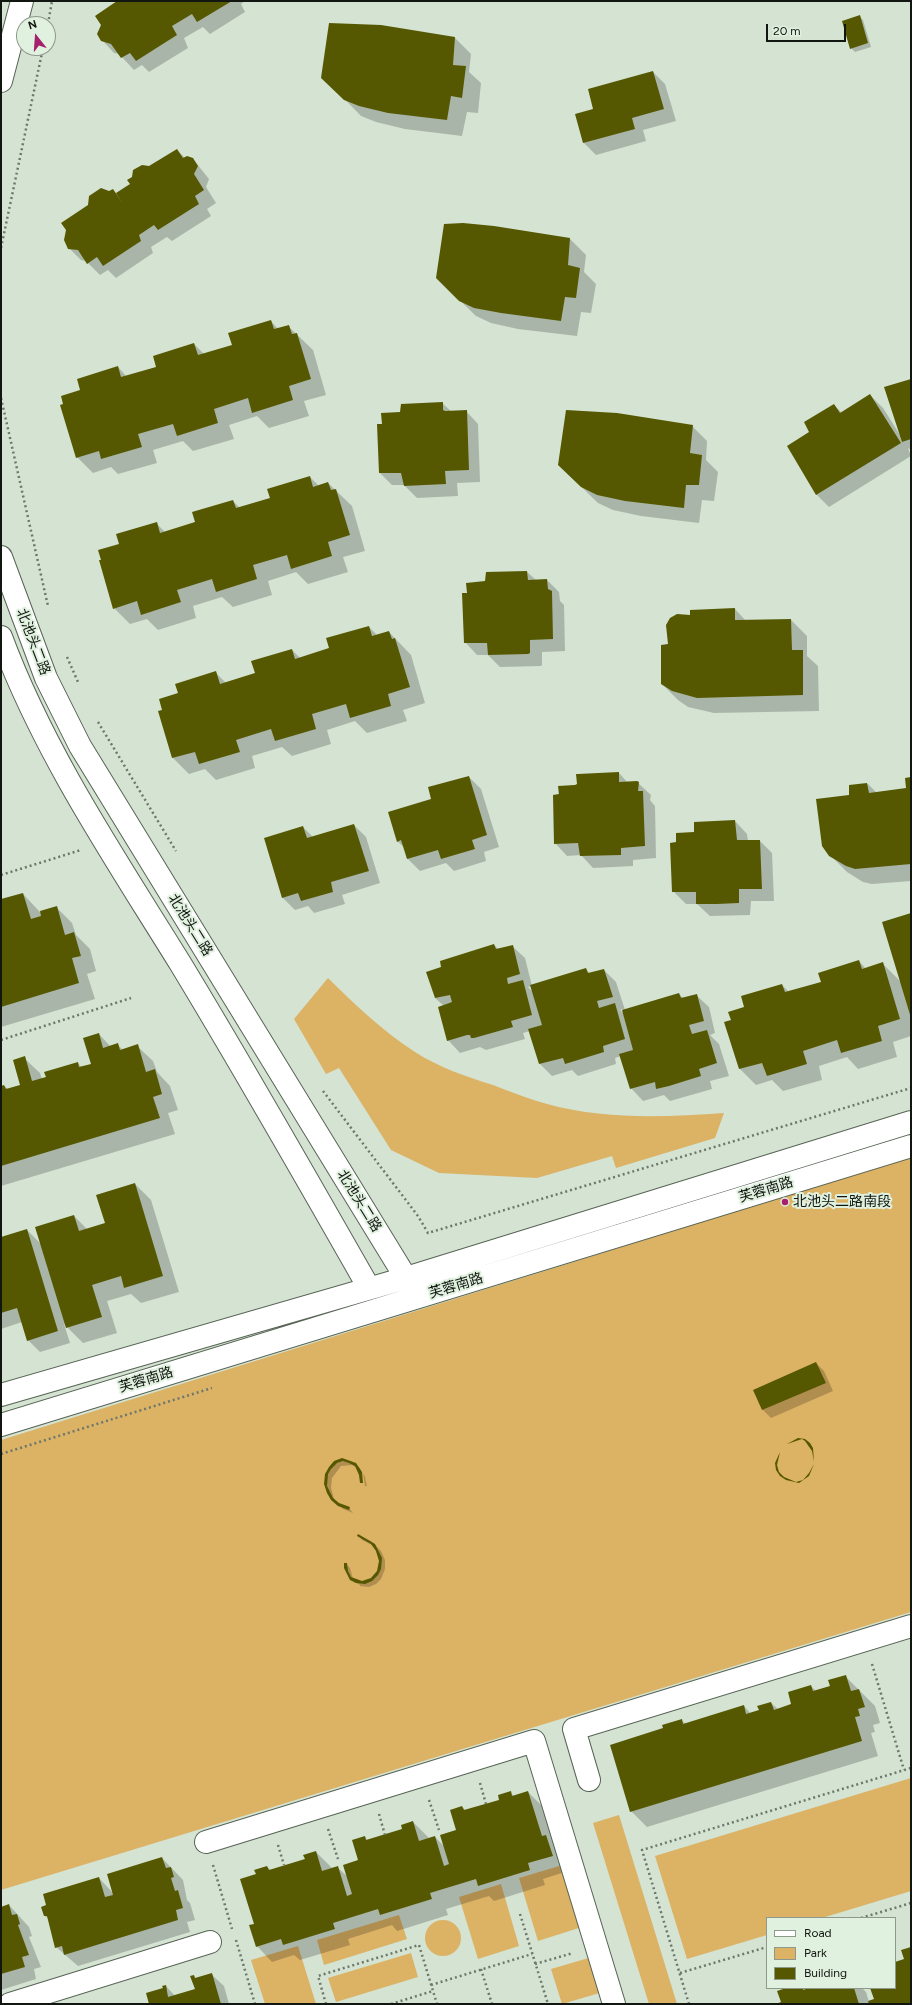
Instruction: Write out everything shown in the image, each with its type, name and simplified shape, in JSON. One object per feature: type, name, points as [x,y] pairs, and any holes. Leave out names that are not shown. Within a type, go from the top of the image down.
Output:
[{"type":"main road","points":[[1,81],[22,1]]},
{"type":"main road","name":"北池头二路","points":[[1,557],[46,678],[80,746],[406,1278]]},
{"type":"main road","name":"北池头二路","points":[[1,637],[16,678],[57,756],[106,843],[314,1189],[369,1288]]},
{"type":"main road","name":"芙蓉南路","points":[[1,1395],[406,1278],[911,1122]]},
{"type":"main road","name":"芙蓉南路","points":[[1,1425],[911,1146]]},
{"type":"main road","points":[[589,1780],[574,1729],[911,1626]]},
{"type":"main road","points":[[206,1842],[534,1741],[614,2004]]},
{"type":"main road","points":[[10,2004],[210,1942]]},
{"type":"path","points":[[49,16],[52,1]]},
{"type":"path","points":[[1,248],[41,56]]},
{"type":"path","points":[[1,398],[48,608]]},
{"type":"path","points":[[65,653],[81,689]]},
{"type":"path","points":[[95,718],[178,855]]},
{"type":"path","points":[[1,875],[106,843]]},
{"type":"path","points":[[1,1040],[131,998]]},
{"type":"path","points":[[319,1087],[418,1216],[428,1233],[911,1088]]},
{"type":"path","points":[[864,1640],[904,1770]]},
{"type":"path","points":[[689,2004],[642,1850],[911,1768]]},
{"type":"path","points":[[422,1776],[439,1830]]},
{"type":"path","points":[[321,1806],[338,1859]]},
{"type":"path","points":[[206,1842],[233,1930]]},
{"type":"path","points":[[864,1917],[911,1903]]},
{"type":"path","points":[[520,1914],[548,2004]]},
{"type":"path","points":[[235,1938],[255,2004]]},
{"type":"path","points":[[326,2004],[318,1976],[419,1945],[437,2004]]},
{"type":"path","points":[[535,1964],[596,1945]]},
{"type":"path","points":[[680,1973],[766,1947]]},
{"type":"path","points":[[431,1985],[532,1954]]},
{"type":"path","points":[[481,1969],[492,2004]]},
{"type":"path","points":[[391,2004],[433,1991]]},
{"type":"green space","points":[[328,978],[359,1008],[392,1035],[415,1052],[453,1071],[540,1102],[591,1113],[636,1116],[680,1116],[724,1113],[715,1138],[616,1168],[612,1156],[537,1178],[439,1173],[391,1150],[339,1068],[326,1074],[294,1019]]},
{"type":"green space","points":[[911,1157],[911,1612],[1,1890],[1,1440]]},
{"type":"green space","points":[[911,1778],[911,1891],[825,1917],[766,1917],[766,1935],[687,1959],[655,1856]]},
{"type":"green space","points":[[619,1815],[677,2004],[649,2004],[593,1823]]},
{"type":"green space","points":[[566,1864],[585,1926],[538,1941],[519,1878]]},
{"type":"green space","points":[[501,1884],[519,1946],[478,1959],[459,1897]]},
{"type":"green space","points":[[399,1915],[407,1939],[324,1965],[317,1940]]},
{"type":"green space","points":[[447,1920],[456,1925],[460,1931],[460,1945],[456,1951],[447,1956],[439,1956],[430,1951],[426,1945],[425,1934],[430,1925],[436,1921]]},
{"type":"green space","points":[[298,1946],[316,2004],[265,2004],[251,1960]]},
{"type":"green space","points":[[411,1953],[418,1977],[336,2002],[328,1978]]},
{"type":"green space","points":[[592,1957],[603,1992],[562,2004],[551,1969]]},
{"type":"building","points":[[117,1],[232,1],[197,22],[192,14],[172,26],[177,35],[136,61],[130,53],[121,58],[111,44],[101,41],[97,34],[101,25],[95,16]]},
{"type":"building","points":[[860,15],[868,43],[850,49],[842,21]]},
{"type":"building","points":[[329,23],[381,25],[455,37],[453,65],[466,66],[462,98],[451,96],[447,120],[388,113],[359,106],[344,100],[321,78]]},
{"type":"building","points":[[653,71],[664,109],[632,118],[635,129],[583,143],[575,114],[593,109],[588,89]]},
{"type":"building","points":[[177,149],[183,158],[187,156],[193,158],[198,166],[194,174],[204,190],[195,196],[199,204],[158,230],[154,225],[139,235],[141,241],[103,266],[97,257],[87,264],[78,250],[68,249],[64,240],[66,230],[61,223],[88,205],[89,196],[101,188],[109,191],[113,189],[123,204],[116,193],[130,184],[127,180],[132,177],[133,170],[142,165],[149,166]]},
{"type":"building","points":[[463,223],[494,226],[570,238],[568,265],[580,268],[576,298],[565,297],[561,321],[474,308],[459,301],[436,278],[444,224]]},
{"type":"building","points":[[271,320],[274,329],[289,325],[292,334],[297,333],[311,379],[289,386],[293,400],[252,413],[248,398],[214,409],[218,423],[177,436],[173,424],[138,434],[142,447],[101,459],[99,451],[76,458],[60,405],[63,404],[61,396],[80,390],[77,379],[118,366],[121,377],[156,367],[153,356],[194,343],[198,355],[232,345],[228,333]]},
{"type":"building","points":[[911,379],[911,439],[902,442],[884,387]]},
{"type":"building","points":[[870,394],[901,443],[816,495],[787,446],[809,432],[804,422],[834,404],[840,413]]},
{"type":"building","points":[[443,402],[443,410],[445,411],[467,410],[469,470],[445,471],[446,484],[404,486],[401,473],[379,473],[377,424],[382,424],[381,413],[400,412],[401,404]]},
{"type":"building","points":[[566,410],[617,413],[693,425],[690,453],[702,455],[699,485],[686,485],[684,508],[625,501],[597,495],[581,487],[558,465]]},
{"type":"building","points":[[310,476],[313,487],[328,482],[331,490],[336,489],[350,535],[328,542],[332,556],[291,569],[287,555],[253,565],[257,579],[216,592],[212,579],[177,590],[181,602],[141,615],[137,601],[113,609],[99,560],[101,560],[98,550],[119,544],[116,534],[157,522],[160,533],[195,522],[192,512],[233,500],[236,508],[270,498],[267,489]]},
{"type":"building","points":[[527,571],[528,580],[547,579],[548,589],[552,591],[553,639],[530,640],[530,653],[528,654],[488,655],[487,643],[464,643],[462,593],[467,593],[466,583],[485,581],[486,572]]},
{"type":"building","points":[[735,608],[735,620],[791,619],[792,650],[803,650],[803,695],[697,698],[672,691],[661,684],[661,645],[668,644],[666,625],[670,618],[677,614],[690,615],[690,610]]},
{"type":"building","points":[[369,626],[372,636],[389,631],[392,639],[395,638],[410,687],[388,694],[391,706],[350,718],[346,704],[312,714],[316,729],[275,741],[271,729],[236,740],[240,752],[199,764],[195,752],[172,758],[158,711],[162,710],[159,699],[178,693],[175,684],[216,671],[220,684],[255,673],[251,661],[292,649],[295,659],[329,648],[326,638]]},
{"type":"building","points":[[619,772],[619,782],[637,781],[639,782],[638,791],[643,791],[645,846],[621,848],[621,855],[580,856],[578,843],[554,844],[553,795],[559,794],[558,786],[577,784],[576,774]]},
{"type":"building","points":[[469,776],[487,835],[472,840],[475,849],[441,859],[438,850],[407,859],[401,840],[397,842],[388,812],[431,799],[428,787]]},
{"type":"building","points":[[911,777],[911,864],[855,869],[846,866],[829,856],[822,846],[816,799],[849,795],[849,785],[867,783],[869,793],[906,788],[905,778]]},
{"type":"building","points":[[735,820],[737,840],[760,840],[762,889],[739,889],[739,903],[717,904],[696,904],[696,892],[672,892],[670,843],[676,842],[676,833],[694,832],[694,822]]},
{"type":"building","points":[[354,824],[369,871],[331,882],[333,892],[301,901],[298,893],[282,898],[264,838],[303,826],[307,838]]},
{"type":"building","points":[[23,893],[31,919],[41,916],[40,911],[57,906],[65,935],[74,932],[81,956],[72,958],[79,983],[1,1007],[1,899]]},
{"type":"building","points":[[911,913],[911,1018],[882,922]]},
{"type":"building","points":[[494,944],[496,949],[513,945],[520,974],[507,978],[508,984],[523,980],[532,1015],[511,1021],[513,1027],[474,1038],[467,1035],[447,1041],[438,1007],[452,1002],[450,995],[435,998],[426,972],[441,967],[440,961]]},
{"type":"building","points":[[859,960],[862,969],[883,962],[900,1019],[878,1026],[882,1041],[841,1053],[837,1040],[803,1051],[807,1064],[767,1076],[762,1063],[739,1069],[724,1022],[731,1020],[728,1012],[744,1007],[741,996],[782,984],[785,992],[821,982],[818,973]]},
{"type":"building","points":[[586,968],[588,973],[604,969],[613,997],[597,1001],[599,1008],[615,1003],[625,1039],[603,1046],[604,1052],[565,1064],[563,1058],[539,1064],[528,1029],[542,1025],[530,985]]},
{"type":"building","points":[[679,993],[681,998],[697,994],[704,1021],[689,1025],[692,1034],[707,1030],[717,1063],[699,1069],[701,1076],[669,1086],[656,1089],[655,1082],[630,1089],[619,1054],[633,1050],[622,1010]]},
{"type":"building","points":[[99,1033],[103,1048],[118,1043],[120,1050],[138,1044],[146,1072],[155,1069],[162,1094],[153,1097],[160,1118],[1,1166],[1,1086],[4,1085],[6,1089],[20,1085],[13,1060],[25,1056],[32,1081],[46,1077],[44,1072],[78,1062],[79,1067],[91,1064],[83,1038]]},
{"type":"building","points":[[135,1183],[163,1276],[124,1288],[121,1276],[92,1285],[102,1317],[66,1328],[35,1227],[74,1215],[79,1231],[105,1223],[96,1195]]},
{"type":"building","points":[[27,1229],[58,1331],[27,1341],[17,1308],[1,1313],[1,1237]]},
{"type":"building","points":[[816,1362],[826,1383],[762,1410],[753,1390]]},
{"type":"building","points":[[798,1438],[805,1439],[810,1443],[813,1448],[814,1462],[812,1451],[802,1439],[787,1444]]},
{"type":"building","points":[[780,1452],[777,1465],[779,1472],[784,1477],[796,1482],[803,1480],[814,1464],[809,1476],[799,1483],[786,1480],[780,1476],[776,1470],[775,1463]]},
{"type":"building","points":[[342,1458],[356,1463],[362,1472],[363,1483],[360,1483],[359,1475],[355,1466],[343,1461],[337,1463],[331,1469],[328,1474],[327,1486],[333,1498],[339,1503],[350,1507],[349,1510],[338,1506],[331,1500],[324,1484],[325,1474],[329,1467],[334,1461]]},
{"type":"building","points":[[358,1534],[375,1544],[382,1558],[381,1569],[378,1575],[372,1581],[365,1584],[356,1583],[350,1580],[344,1568],[344,1563],[347,1563],[348,1571],[351,1577],[362,1581],[371,1578],[377,1571],[379,1561],[376,1551],[371,1544],[357,1536]]},
{"type":"building","points":[[846,1675],[851,1691],[859,1689],[865,1707],[858,1709],[860,1716],[855,1717],[862,1741],[630,1812],[610,1745],[663,1728],[662,1725],[682,1719],[683,1724],[744,1705],[746,1714],[759,1710],[757,1706],[771,1702],[774,1710],[791,1704],[788,1692],[811,1685],[813,1691],[830,1686],[828,1680]]},
{"type":"building","points":[[511,1791],[512,1796],[528,1791],[542,1836],[546,1835],[553,1856],[528,1863],[530,1870],[478,1886],[476,1879],[430,1893],[432,1899],[380,1915],[378,1909],[333,1923],[335,1929],[283,1945],[281,1939],[256,1947],[249,1925],[254,1924],[240,1879],[256,1874],[254,1870],[267,1866],[269,1870],[305,1859],[303,1855],[316,1851],[322,1871],[338,1866],[347,1896],[352,1894],[343,1865],[358,1860],[352,1840],[365,1836],[366,1840],[402,1829],[401,1825],[413,1821],[419,1841],[435,1836],[444,1866],[449,1864],[440,1835],[456,1830],[450,1810],[462,1806],[464,1810],[499,1800],[498,1795]]},
{"type":"building","points":[[162,1857],[166,1868],[171,1867],[174,1877],[171,1878],[175,1891],[178,1890],[183,1908],[176,1910],[178,1920],[64,1955],[62,1946],[55,1948],[47,1916],[44,1916],[41,1907],[46,1905],[43,1894],[99,1877],[105,1897],[113,1895],[107,1874]]},
{"type":"building","points":[[9,1904],[12,1915],[17,1914],[20,1924],[18,1925],[29,1955],[22,1957],[25,1967],[1,1974],[1,1907]]},
{"type":"building","points":[[911,1947],[911,2004],[869,2004],[868,2001],[874,1999],[870,1989],[896,1989],[896,1962],[904,1959],[901,1950]]},
{"type":"building","points":[[212,1973],[221,2004],[149,2004],[146,1993],[163,1988],[162,1986],[166,1985],[168,1997],[195,1989],[190,1976],[194,1975],[195,1978]]},
{"type":"building","points":[[783,1989],[854,1989],[859,2004],[776,2004],[781,2002],[777,1991]]},
{"type":"place","name":"北池头二路南段","points":[[785,1202]]}]
